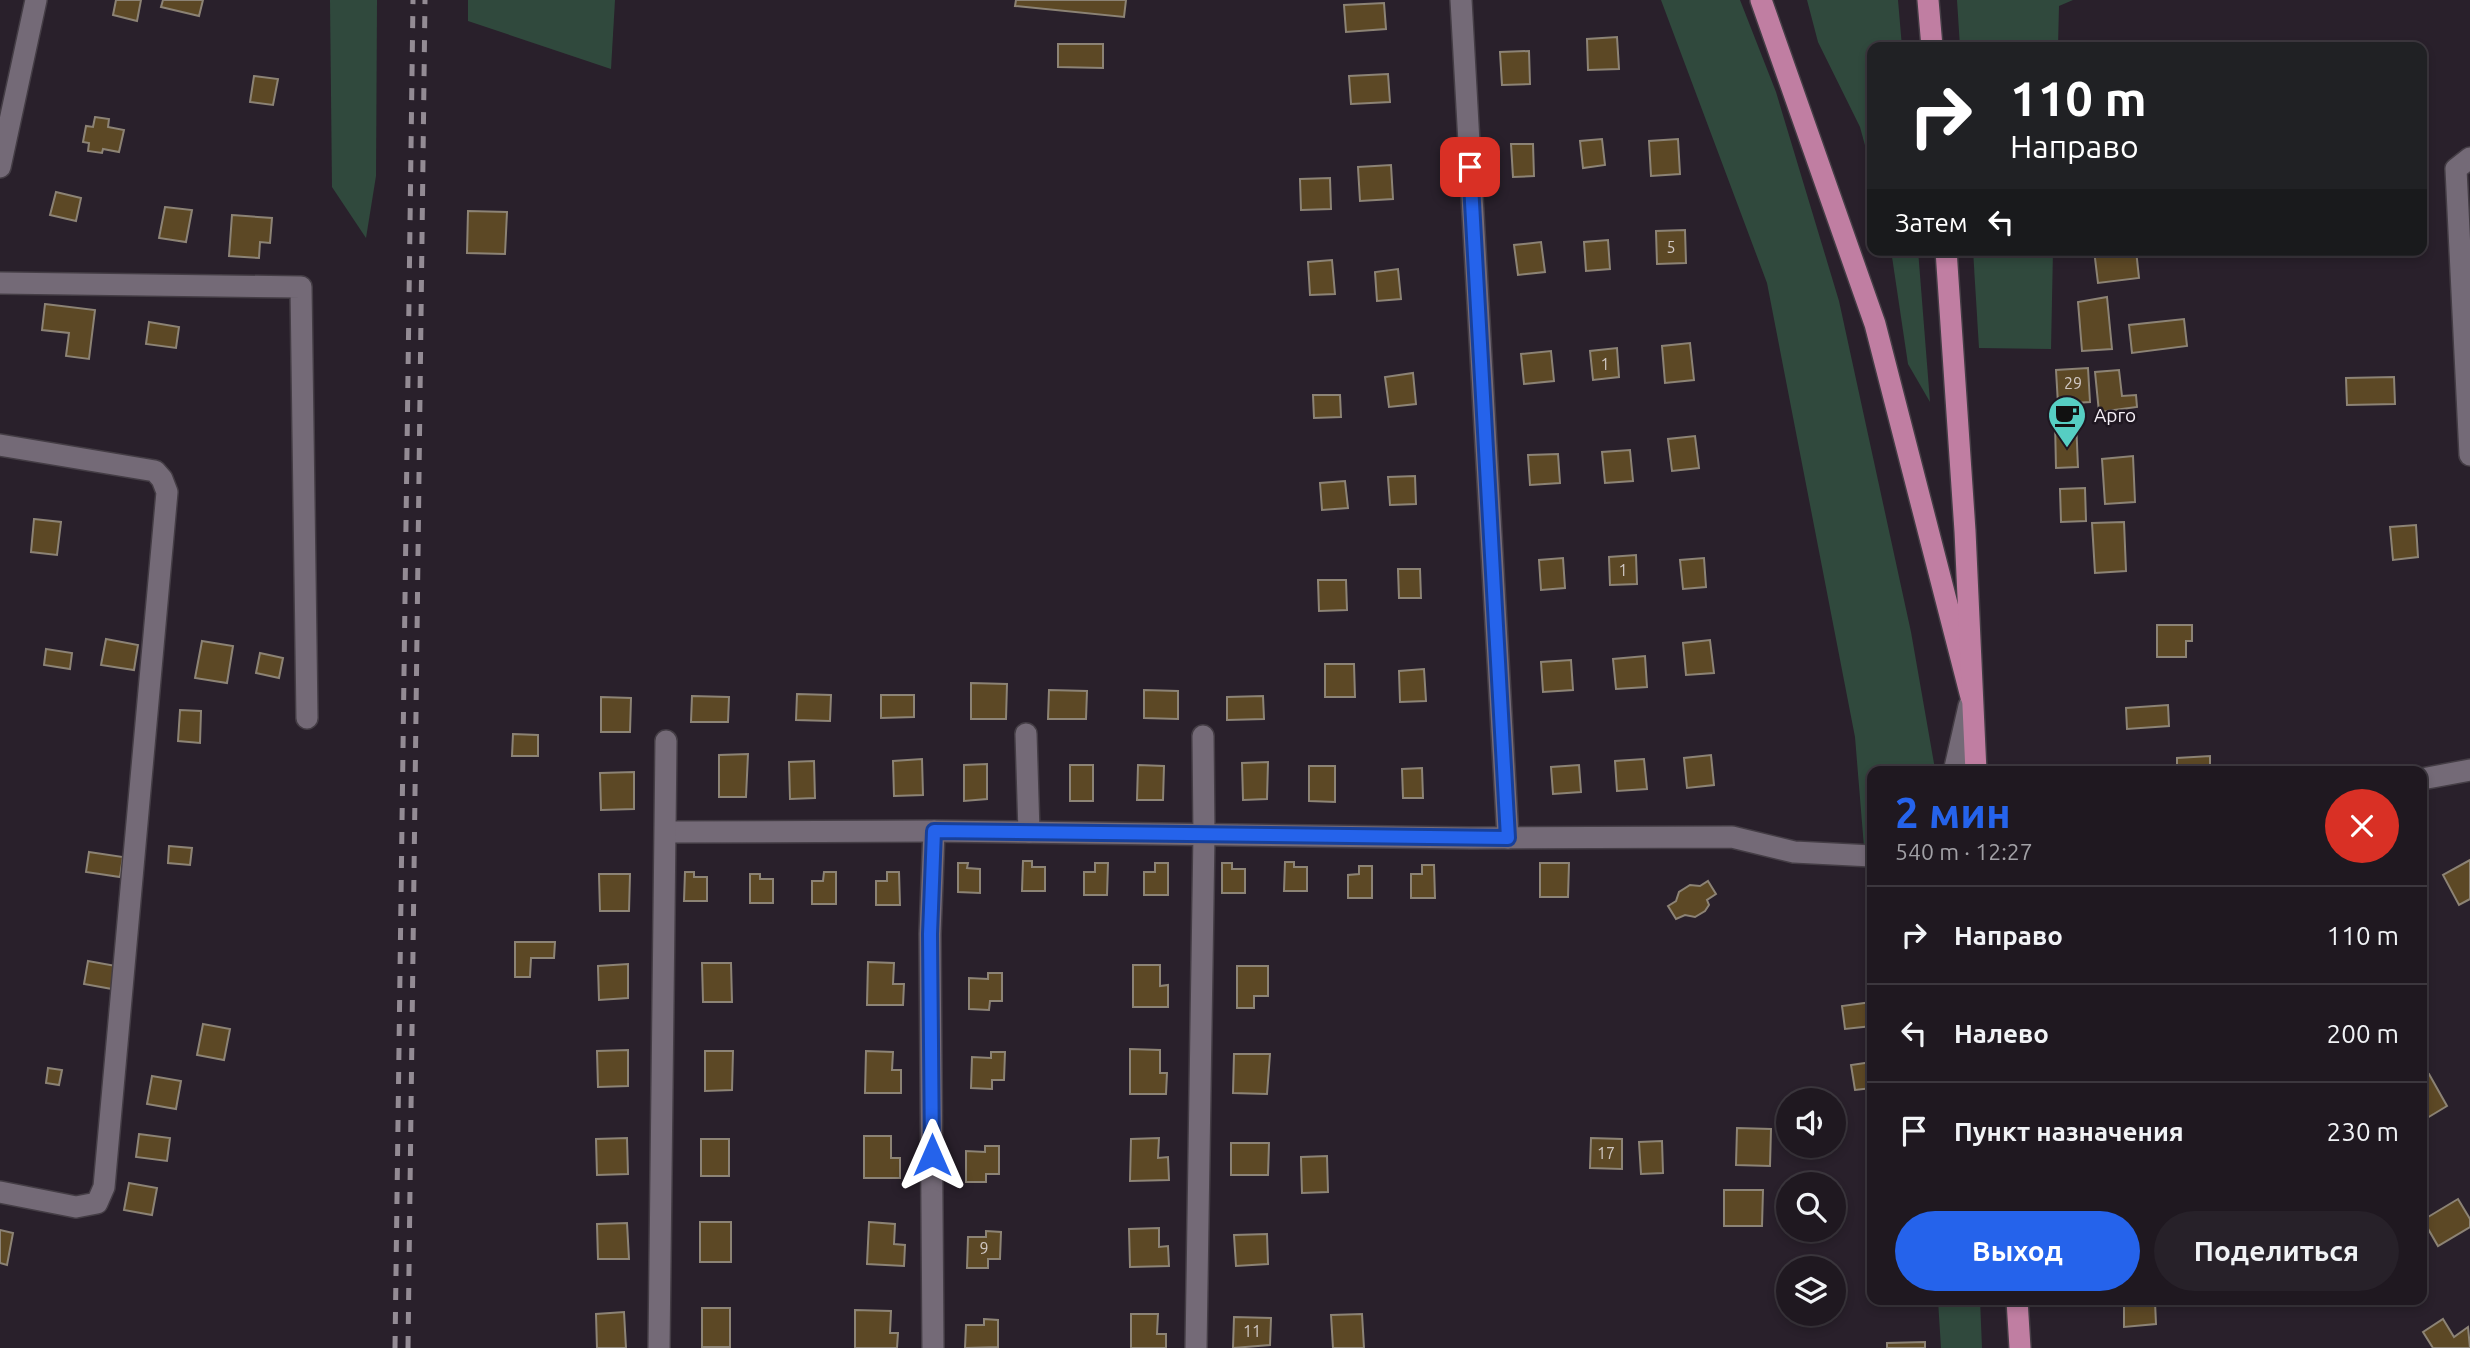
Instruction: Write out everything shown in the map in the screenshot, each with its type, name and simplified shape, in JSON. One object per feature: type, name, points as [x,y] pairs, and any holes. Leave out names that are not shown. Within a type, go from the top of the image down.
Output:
[{"type":"main road","points":[[1761,0],[1875,324],[1971,697]]},
{"type":"main road","points":[[1928,0],[1932,42]]},
{"type":"main road","points":[[1946,256],[1964,518],[1976,766]]},
{"type":"main road","points":[[2017,1305],[2020,1348]]},
{"type":"street","points":[[0,167],[36,0]]},
{"type":"street","points":[[1461,0],[1508,838]]},
{"type":"street","points":[[2470,158],[2456,169],[2470,455]]},
{"type":"street","points":[[0,283],[301,287],[307,718]]},
{"type":"street","points":[[0,445],[155,471],[162,479],[167,492],[104,1187],[97,1203],[76,1207],[0,1192]]},
{"type":"street","points":[[1955,766],[1971,697]]},
{"type":"street","points":[[1026,734],[1029,832]]},
{"type":"street","points":[[1196,1348],[1204,834],[1203,736]]},
{"type":"street","points":[[659,1348],[666,741]]},
{"type":"street","points":[[2427,778],[2470,770]]},
{"type":"street","points":[[666,832],[934,831],[1508,838],[1732,837],[1794,852],[1867,856]]},
{"type":"street","points":[[933,1348],[930,934],[934,831]]},
{"type":"green space","points":[[330,0],[377,0],[376,176],[366,238],[332,187]]},
{"type":"green space","points":[[468,0],[615,0],[611,69],[468,21]]},
{"type":"green space","points":[[1661,0],[1740,0],[1776,92],[1839,301],[1911,632],[1934,766],[1867,766],[1867,847],[1864,847],[1855,737],[1767,283]]},
{"type":"green space","points":[[1807,0],[1898,0],[1902,42],[1867,42],[1867,153],[1860,127],[1818,42]]},
{"type":"green space","points":[[1957,0],[2073,0],[2059,6],[2058,42],[1960,42]]},
{"type":"green space","points":[[1892,256],[1918,256],[1930,402],[1908,364]]},
{"type":"green space","points":[[1973,256],[2053,256],[2051,349],[1979,348]]},
{"type":"green space","points":[[1938,1305],[1980,1305],[1982,1348],[1941,1348]]},
{"type":"building","points":[[116,0],[141,0],[137,21],[113,15]]},
{"type":"building","points":[[163,0],[203,0],[199,16],[161,7]]},
{"type":"building","points":[[1016,0],[1126,0],[1124,17],[1015,6]]},
{"type":"building","points":[[1384,3],[1386,29],[1346,32],[1344,5]]},
{"type":"building","points":[[1617,37],[1619,69],[1588,70],[1587,39]]},
{"type":"building","points":[[1058,44],[1103,44],[1103,68],[1058,67]]},
{"type":"building","points":[[1529,51],[1530,84],[1502,85],[1500,52]]},
{"type":"building","points":[[1388,74],[1390,102],[1351,104],[1349,76]]},
{"type":"building","points":[[254,76],[278,79],[273,105],[250,102]]},
{"type":"building","points":[[95,117],[109,119],[108,127],[124,130],[119,152],[103,149],[102,153],[88,151],[89,143],[83,142],[86,126],[93,127]]},
{"type":"building","points":[[1602,139],[1605,165],[1583,168],[1580,141]]},
{"type":"building","points":[[1678,139],[1680,174],[1651,176],[1649,141]]},
{"type":"building","points":[[1511,144],[1533,144],[1534,176],[1513,177]]},
{"type":"building","points":[[1391,165],[1393,199],[1360,201],[1358,167]]},
{"type":"building","points":[[1330,178],[1331,209],[1301,210],[1300,179]]},
{"type":"building","points":[[56,192],[81,198],[76,221],[50,215]]},
{"type":"building","points":[[165,207],[192,210],[186,242],[159,238]]},
{"type":"building","points":[[468,211],[507,212],[505,254],[467,253]]},
{"type":"building","points":[[232,215],[272,218],[270,243],[260,242],[259,258],[229,256]]},
{"type":"building","points":[[1685,230],[1686,263],[1657,264],[1656,231]]},
{"type":"building","points":[[1608,240],[1610,269],[1586,271],[1584,242]]},
{"type":"building","points":[[1541,242],[1545,272],[1518,275],[1514,245]]},
{"type":"building","points":[[2095,256],[2137,256],[2139,278],[2098,283]]},
{"type":"building","points":[[1332,260],[1335,294],[1310,295],[1308,262]]},
{"type":"building","points":[[1398,269],[1401,299],[1377,301],[1375,272]]},
{"type":"building","points":[[2107,297],[2112,349],[2082,351],[2078,302]]},
{"type":"building","points":[[45,304],[95,310],[89,359],[66,356],[69,333],[42,330]]},
{"type":"building","points":[[2184,319],[2187,346],[2132,353],[2129,325]]},
{"type":"building","points":[[149,322],[179,327],[176,348],[146,344]]},
{"type":"building","points":[[1690,343],[1694,380],[1665,383],[1662,346]]},
{"type":"building","points":[[1617,348],[1619,377],[1593,380],[1590,351]]},
{"type":"building","points":[[1551,351],[1554,381],[1524,384],[1521,354]]},
{"type":"building","points":[[2088,368],[2090,402],[2058,404],[2056,370]]},
{"type":"building","points":[[2119,370],[2122,396],[2136,395],[2137,407],[2099,412],[2095,372]]},
{"type":"building","points":[[1413,373],[1416,404],[1389,407],[1385,377]]},
{"type":"building","points":[[2394,377],[2395,404],[2347,405],[2346,378]]},
{"type":"building","points":[[1313,395],[1340,395],[1341,417],[1314,418]]},
{"type":"building","name":"Арго","points":[[2076,420],[2078,467],[2056,468],[2055,421]]},
{"type":"building","points":[[1695,436],[1699,468],[1672,471],[1668,439]]},
{"type":"building","points":[[1630,450],[1633,481],[1605,483],[1602,452]]},
{"type":"building","points":[[1558,454],[1560,483],[1530,485],[1528,455]]},
{"type":"building","points":[[2133,456],[2135,502],[2105,504],[2102,459]]},
{"type":"building","points":[[1415,476],[1416,504],[1390,505],[1388,477]]},
{"type":"building","points":[[1345,481],[1348,508],[1322,510],[1320,483]]},
{"type":"building","points":[[2085,488],[2086,521],[2061,522],[2060,489]]},
{"type":"building","points":[[34,519],[61,522],[57,555],[31,552]]},
{"type":"building","points":[[2124,522],[2126,571],[2095,573],[2092,523]]},
{"type":"building","points":[[2416,525],[2418,557],[2393,560],[2390,527]]},
{"type":"building","points":[[1636,555],[1637,584],[1610,585],[1609,557]]},
{"type":"building","points":[[1563,558],[1565,588],[1541,590],[1539,560]]},
{"type":"building","points":[[1704,558],[1706,587],[1683,589],[1680,560]]},
{"type":"building","points":[[1398,569],[1420,569],[1421,598],[1399,598]]},
{"type":"building","points":[[1318,580],[1346,580],[1347,610],[1319,611]]},
{"type":"building","points":[[2157,625],[2192,625],[2192,641],[2186,641],[2186,657],[2157,657]]},
{"type":"building","points":[[106,639],[138,645],[134,670],[101,665]]},
{"type":"building","points":[[1710,640],[1714,673],[1686,675],[1683,643]]},
{"type":"building","points":[[202,641],[233,646],[227,683],[195,678]]},
{"type":"building","points":[[46,649],[72,653],[70,669],[44,665]]},
{"type":"building","points":[[260,653],[283,658],[279,678],[256,673]]},
{"type":"building","points":[[1645,656],[1647,687],[1616,689],[1613,659]]},
{"type":"building","points":[[1571,660],[1573,690],[1543,692],[1541,662]]},
{"type":"building","points":[[1325,664],[1354,664],[1355,697],[1325,697]]},
{"type":"building","points":[[1424,669],[1426,701],[1400,702],[1399,671]]},
{"type":"building","points":[[971,683],[1007,684],[1006,719],[971,719]]},
{"type":"building","points":[[1049,690],[1087,691],[1086,719],[1048,719]]},
{"type":"building","points":[[1144,690],[1178,691],[1178,719],[1144,718]]},
{"type":"building","points":[[797,694],[831,695],[830,721],[796,720]]},
{"type":"building","points":[[881,695],[914,695],[914,717],[881,718]]},
{"type":"building","points":[[692,696],[729,697],[728,722],[691,722]]},
{"type":"building","points":[[1263,696],[1264,719],[1227,720],[1227,697]]},
{"type":"building","points":[[601,697],[631,698],[630,732],[601,732]]},
{"type":"building","points":[[2168,705],[2169,726],[2127,729],[2126,708]]},
{"type":"building","points":[[180,710],[201,711],[200,743],[178,741]]},
{"type":"building","points":[[513,734],[538,735],[538,756],[512,756]]},
{"type":"building","points":[[748,754],[746,797],[719,797],[719,755]]},
{"type":"building","points":[[1711,755],[1714,785],[1687,788],[1684,758]]},
{"type":"building","points":[[2210,756],[2210,766],[2177,766],[2177,758]]},
{"type":"building","points":[[922,759],[923,795],[894,796],[893,761]]},
{"type":"building","points":[[1644,759],[1647,789],[1617,791],[1615,761]]},
{"type":"building","points":[[814,761],[815,798],[790,799],[789,762]]},
{"type":"building","points":[[1268,762],[1267,799],[1243,800],[1242,763]]},
{"type":"building","points":[[987,764],[987,799],[964,801],[964,765]]},
{"type":"building","points":[[1070,765],[1093,765],[1093,801],[1070,801]]},
{"type":"building","points":[[1138,765],[1164,766],[1163,800],[1137,800]]},
{"type":"building","points":[[1579,765],[1581,792],[1553,794],[1551,767]]},
{"type":"building","points":[[1309,766],[1335,766],[1335,802],[1309,801]]},
{"type":"building","points":[[1422,768],[1423,798],[1403,798],[1402,769]]},
{"type":"building","points":[[634,772],[634,809],[601,810],[600,773]]},
{"type":"building","points":[[169,846],[192,848],[190,865],[168,863]]},
{"type":"building","points":[[89,852],[123,857],[120,877],[86,872]]},
{"type":"building","points":[[2470,860],[2470,899],[2459,905],[2443,875]]},
{"type":"building","points":[[1023,861],[1032,861],[1032,867],[1045,867],[1045,891],[1022,891]]},
{"type":"building","points":[[1285,862],[1294,862],[1294,867],[1307,867],[1307,891],[1284,891]]},
{"type":"building","points":[[958,863],[968,863],[967,868],[980,869],[980,893],[958,892]]},
{"type":"building","points":[[1095,863],[1108,863],[1107,895],[1084,895],[1084,872],[1095,872]]},
{"type":"building","points":[[1155,863],[1168,863],[1168,895],[1144,895],[1144,872],[1155,872]]},
{"type":"building","points":[[1222,863],[1232,863],[1232,869],[1245,869],[1245,893],[1222,893]]},
{"type":"building","points":[[1540,863],[1569,863],[1568,897],[1540,897]]},
{"type":"building","points":[[1422,865],[1434,865],[1435,898],[1411,898],[1411,874],[1422,874]]},
{"type":"building","points":[[1359,866],[1372,866],[1372,898],[1348,898],[1348,875],[1359,874]]},
{"type":"building","points":[[685,872],[694,872],[694,877],[707,877],[707,901],[684,901]]},
{"type":"building","points":[[824,872],[836,872],[836,904],[812,904],[812,881],[823,881]]},
{"type":"building","points":[[887,872],[899,872],[900,905],[876,905],[876,881],[887,881]]},
{"type":"building","points":[[599,874],[630,874],[629,911],[600,911]]},
{"type":"building","points":[[750,874],[760,874],[760,879],[773,879],[773,903],[750,903]]},
{"type":"building","points":[[1708,881],[1716,894],[1707,900],[1709,905],[1705,911],[1695,917],[1685,915],[1676,919],[1668,906],[1676,901],[1679,892],[1690,885],[1700,886]]},
{"type":"building","points":[[515,942],[555,942],[554,958],[531,958],[530,977],[515,977]]},
{"type":"building","points":[[88,961],[116,966],[112,989],[84,984]]},
{"type":"building","points":[[868,962],[894,963],[893,984],[904,984],[903,1005],[867,1005]]},
{"type":"building","points":[[702,963],[731,963],[732,1002],[703,1002]]},
{"type":"building","points":[[628,964],[628,998],[599,1000],[598,966]]},
{"type":"building","points":[[1133,965],[1160,965],[1160,986],[1168,985],[1168,1007],[1133,1007]]},
{"type":"building","points":[[1237,966],[1268,966],[1268,996],[1254,996],[1254,1008],[1237,1008]]},
{"type":"building","points":[[988,973],[1002,973],[1002,1001],[990,1001],[989,1010],[969,1009],[969,978],[988,979]]},
{"type":"building","points":[[1867,1003],[1867,1027],[1845,1029],[1842,1006]]},
{"type":"building","points":[[203,1024],[230,1029],[224,1060],[197,1055]]},
{"type":"building","points":[[1130,1049],[1160,1050],[1160,1073],[1167,1073],[1166,1094],[1130,1094]]},
{"type":"building","points":[[628,1050],[628,1086],[598,1087],[597,1051]]},
{"type":"building","points":[[705,1051],[733,1051],[732,1090],[705,1091]]},
{"type":"building","points":[[866,1051],[893,1052],[892,1070],[901,1070],[901,1093],[865,1093]]},
{"type":"building","points":[[991,1052],[1005,1052],[1004,1080],[992,1080],[992,1089],[971,1088],[972,1057],[991,1058]]},
{"type":"building","points":[[1234,1054],[1270,1054],[1267,1094],[1233,1093]]},
{"type":"building","points":[[1867,1063],[1867,1089],[1855,1090],[1851,1065]]},
{"type":"building","points":[[48,1068],[62,1070],[59,1085],[46,1083]]},
{"type":"building","points":[[2429,1074],[2447,1106],[2427,1118]]},
{"type":"building","points":[[152,1076],[181,1081],[176,1109],[147,1104]]},
{"type":"building","points":[[1737,1128],[1771,1129],[1770,1166],[1736,1165]]},
{"type":"building","points":[[139,1134],[170,1138],[167,1161],[136,1157]]},
{"type":"building","points":[[864,1136],[891,1136],[891,1158],[900,1158],[900,1178],[864,1178]]},
{"type":"building","points":[[627,1138],[628,1174],[597,1175],[596,1139]]},
{"type":"building","points":[[1159,1138],[1158,1158],[1168,1157],[1169,1180],[1130,1181],[1131,1139]]},
{"type":"building","points":[[1591,1138],[1622,1139],[1622,1169],[1590,1168]]},
{"type":"building","points":[[701,1139],[729,1139],[729,1176],[701,1176]]},
{"type":"building","points":[[1662,1141],[1663,1173],[1641,1174],[1639,1142]]},
{"type":"building","points":[[1231,1143],[1269,1143],[1268,1175],[1231,1175]]},
{"type":"building","points":[[985,1146],[999,1146],[999,1174],[986,1174],[986,1182],[966,1182],[966,1151],[985,1152]]},
{"type":"building","points":[[1327,1156],[1328,1192],[1302,1193],[1301,1157]]},
{"type":"building","points":[[129,1183],[157,1188],[152,1215],[124,1210]]},
{"type":"building","points":[[1724,1190],[1763,1190],[1762,1226],[1724,1226]]},
{"type":"building","points":[[2458,1199],[2470,1219],[2470,1227],[2438,1246],[2427,1227],[2427,1218]]},
{"type":"building","points":[[700,1222],[731,1222],[731,1262],[700,1262]]},
{"type":"building","points":[[869,1222],[895,1224],[894,1244],[905,1245],[904,1266],[867,1264]]},
{"type":"building","points":[[627,1223],[629,1259],[598,1259],[597,1224]]},
{"type":"building","points":[[1159,1228],[1159,1247],[1168,1246],[1169,1266],[1130,1267],[1129,1229]]},
{"type":"building","points":[[0,1230],[13,1233],[7,1265],[0,1263]]},
{"type":"building","points":[[986,1231],[1001,1232],[1000,1259],[988,1259],[988,1268],[967,1268],[968,1237],[986,1237]]},
{"type":"building","points":[[1267,1234],[1268,1264],[1236,1266],[1234,1235]]},
{"type":"building","points":[[2124,1305],[2155,1305],[2156,1324],[2124,1327]]},
{"type":"building","points":[[702,1308],[730,1308],[730,1347],[702,1347]]},
{"type":"building","points":[[855,1310],[891,1311],[890,1333],[898,1333],[897,1348],[855,1348]]},
{"type":"building","points":[[624,1312],[626,1348],[597,1348],[596,1314]]},
{"type":"building","points":[[1131,1314],[1158,1314],[1157,1334],[1166,1334],[1166,1348],[1131,1348]]},
{"type":"building","points":[[1362,1314],[1364,1348],[1333,1348],[1331,1315]]},
{"type":"building","points":[[1234,1317],[1271,1318],[1270,1345],[1233,1348]]},
{"type":"building","points":[[984,1319],[998,1320],[998,1347],[965,1348],[966,1325],[984,1325]]},
{"type":"building","points":[[2443,1319],[2454,1337],[2468,1327],[2470,1348],[2433,1348],[2423,1332]]},
{"type":"building","points":[[1925,1342],[1925,1348],[1887,1348],[1887,1343]]},
{"type":"railway","points":[[395,1348],[413,0]]},
{"type":"railway","points":[[408,1348],[425,0]]},
{"type":"place","name":"Арго","points":[[2067,449]]},
{"type":"route","points":[[932,1155],[930,934],[934,831],[1508,838],[1470,167]]}]
